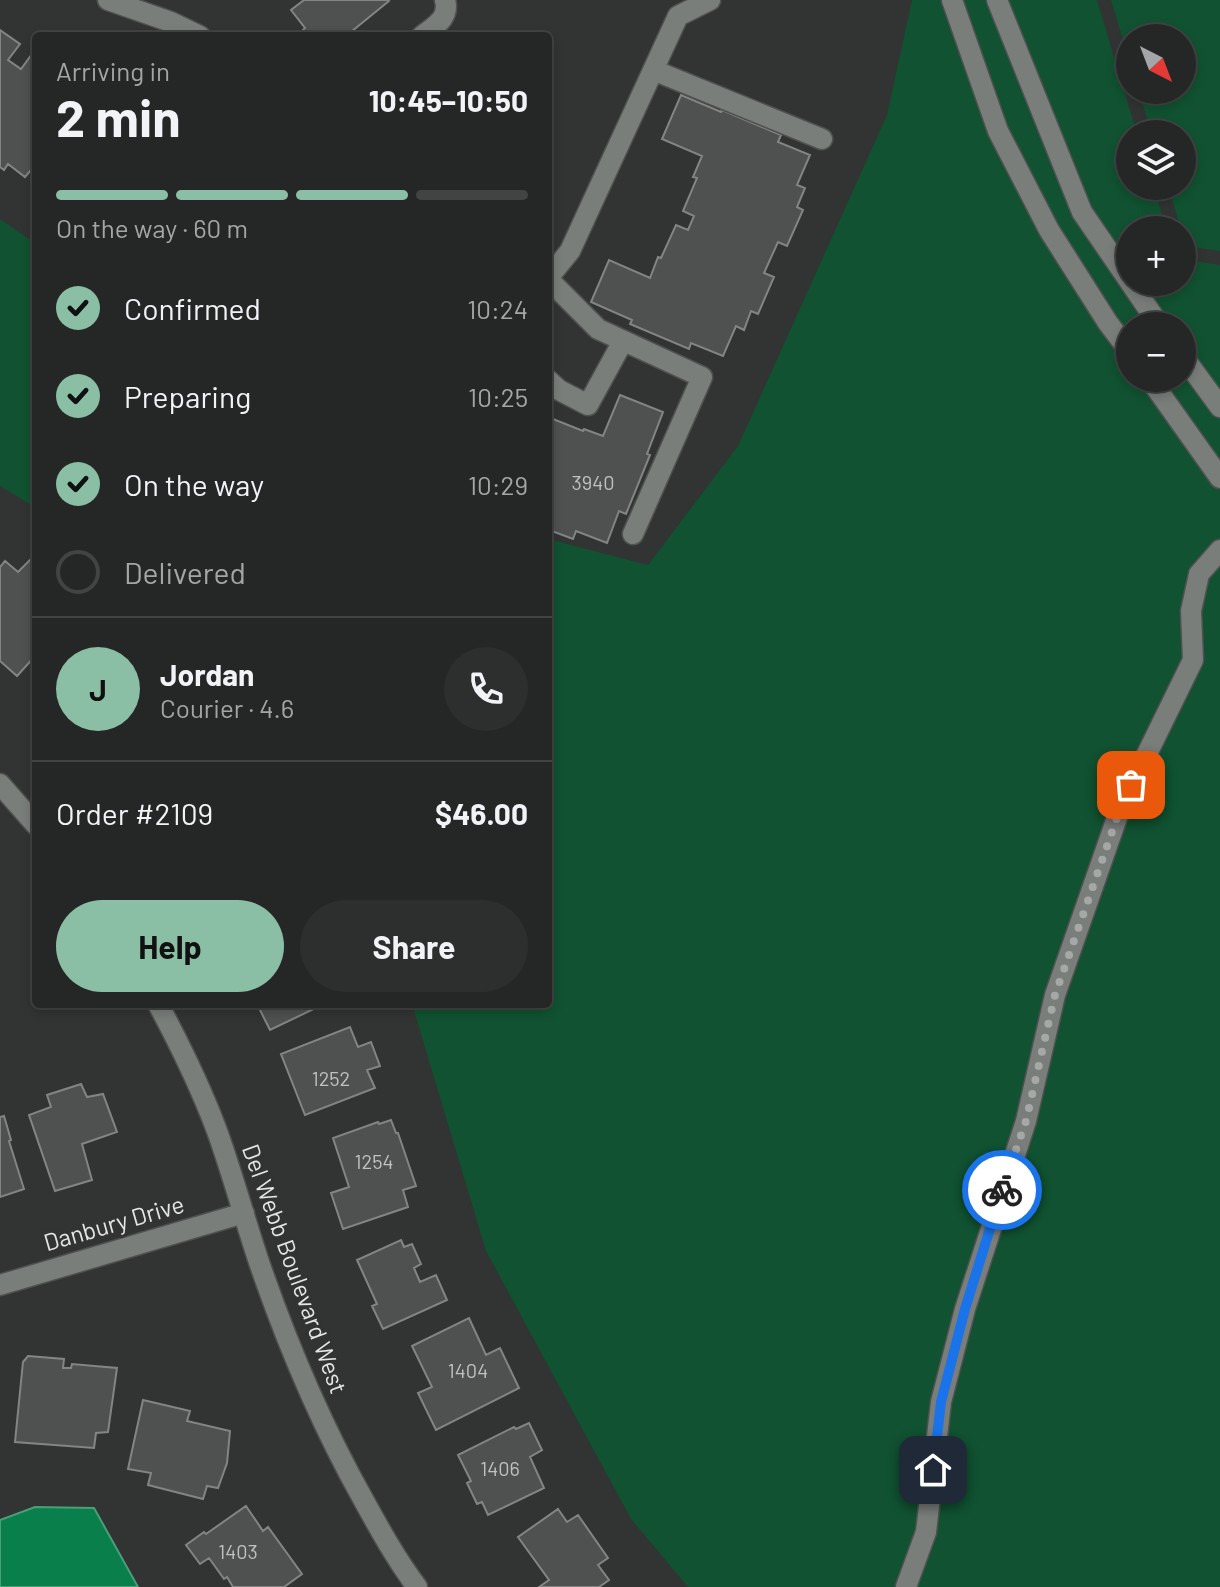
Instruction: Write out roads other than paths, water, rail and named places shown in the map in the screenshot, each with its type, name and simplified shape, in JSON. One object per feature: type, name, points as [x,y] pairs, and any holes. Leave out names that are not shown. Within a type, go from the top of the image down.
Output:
[{"type":"street","points":[[108,0],[192,32]]},
{"type":"street","points":[[427,32],[442,21],[447,8],[445,0]]},
{"type":"street","points":[[552,273],[570,251],[653,70],[672,8],[710,0]]},
{"type":"street","points":[[952,0],[998,131],[1049,230],[1116,334]]},
{"type":"street","points":[[997,0],[1082,212],[1150,312]]},
{"type":"street","points":[[653,70],[822,139]]},
{"type":"street","points":[[552,282],[598,329],[702,377],[633,534]]},
{"type":"street","points":[[552,384],[588,405],[623,341]]},
{"type":"street","points":[[1196,374],[1220,407]]},
{"type":"street","points":[[1159,392],[1220,478]]},
{"type":"street","points":[[906,1587],[926,1532],[941,1402],[969,1295],[1026,1121],[1055,995],[1120,809],[1193,660],[1191,611],[1199,574],[1220,550]]},
{"type":"street","points":[[0,784],[32,820]]},
{"type":"street","name":"Del Webb Boulevard West","points":[[160,1008],[216,1130],[295,1360],[329,1435],[396,1559],[417,1587]]},
{"type":"street","name":"Danbury Drive","points":[[0,1285],[244,1213]]}]
